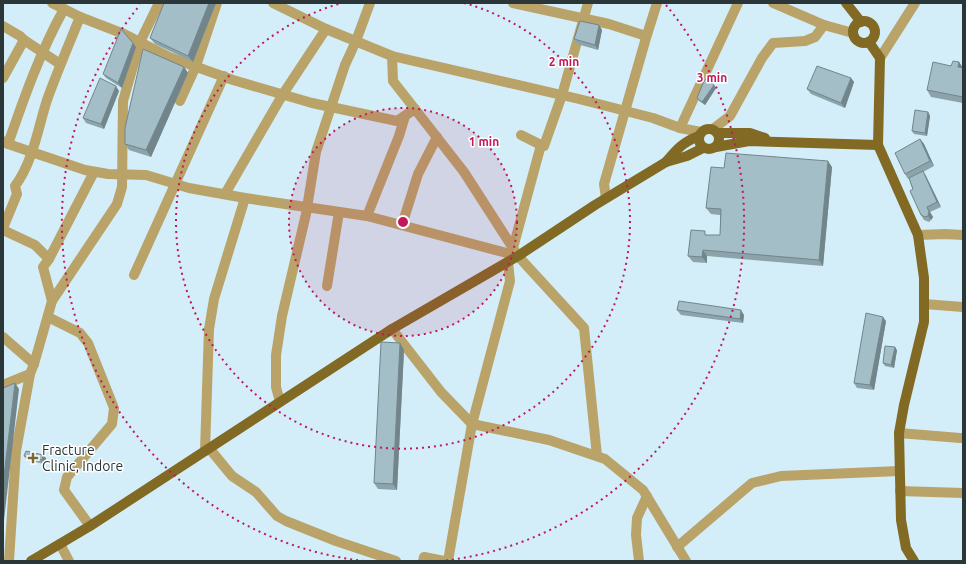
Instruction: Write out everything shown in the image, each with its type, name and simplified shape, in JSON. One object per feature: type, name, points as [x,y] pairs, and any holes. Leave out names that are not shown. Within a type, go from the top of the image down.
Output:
[{"type":"main road","points":[[846,3],[861,22]]},
{"type":"main road","points":[[861,22],[870,23],[874,27],[875,36],[869,42],[862,43],[854,37],[854,33],[856,25],[861,22]]},
{"type":"main road","points":[[869,42],[880,58],[878,145],[918,235],[924,278],[924,322],[904,405],[899,433],[901,520],[906,548],[914,561]]},
{"type":"main road","points":[[666,162],[677,148],[700,134],[706,128],[716,131],[750,133],[776,142]]},
{"type":"main road","points":[[716,131],[719,140],[716,147]]},
{"type":"main road","points":[[700,134],[699,142],[703,148]]},
{"type":"main road","points":[[31,561],[90,526],[392,329],[508,262],[516,252],[666,162],[687,156],[703,148],[710,149],[749,141],[878,145]]},
{"type":"street","points":[[52,3],[80,17],[124,34],[169,57],[283,94],[331,107],[397,121],[415,109]]},
{"type":"street","points":[[9,561],[16,451],[30,374],[52,301],[117,204],[122,187],[123,175],[123,102],[140,42],[159,3]]},
{"type":"street","points":[[180,101],[196,66],[217,3]]},
{"type":"street","points":[[273,3],[326,30],[392,56],[562,95],[653,118],[700,134]]},
{"type":"street","points":[[280,402],[276,387],[276,355],[282,316],[307,207],[316,152],[345,65],[356,41],[370,3]]},
{"type":"street","points":[[513,3],[609,24],[646,36]]},
{"type":"street","points":[[544,146],[562,95],[588,3]]},
{"type":"street","points":[[606,198],[604,184],[646,36],[657,3]]},
{"type":"street","points":[[680,128],[738,3]]},
{"type":"street","points":[[774,3],[824,24],[854,33]]},
{"type":"street","points":[[880,58],[915,3]]},
{"type":"street","points":[[64,9],[42,52],[5,143],[94,172],[123,175],[146,175],[176,184],[245,198],[367,216],[516,252]]},
{"type":"street","points":[[49,259],[35,245],[3,229],[17,194],[15,186],[22,177],[32,152],[60,64],[80,17]]},
{"type":"street","points":[[716,131],[730,116],[762,58],[773,43],[805,41],[815,37],[824,24]]},
{"type":"street","points":[[3,26],[60,64]]},
{"type":"street","points":[[225,194],[283,94],[326,30]]},
{"type":"street","points":[[3,78],[24,40]]},
{"type":"street","points":[[392,56],[393,81],[464,172],[516,252],[584,328],[597,456]]},
{"type":"street","points":[[134,274],[224,76]]},
{"type":"street","points":[[367,216],[399,136],[404,116]]},
{"type":"street","points":[[516,252],[541,145],[521,136]]},
{"type":"street","points":[[402,225],[418,174],[437,137]]},
{"type":"street","points":[[52,301],[43,267],[49,259],[94,172]]},
{"type":"street","points":[[245,198],[214,299],[209,329],[207,450],[232,476],[256,492],[277,516],[374,557],[396,561]]},
{"type":"street","points":[[327,286],[339,212]]},
{"type":"street","points":[[918,235],[963,235]]},
{"type":"street","points":[[448,561],[472,424],[510,281],[508,262]]},
{"type":"street","points":[[924,304],[963,307]]},
{"type":"street","points":[[48,317],[80,333],[88,343],[114,408],[112,424],[67,477],[64,490],[90,526]]},
{"type":"street","points":[[392,329],[442,392],[472,424],[548,440],[605,459],[643,490],[686,561]]},
{"type":"street","points":[[3,337],[34,364]]},
{"type":"street","points":[[3,385],[30,374]]},
{"type":"street","points":[[899,433],[963,438]]},
{"type":"street","points":[[678,547],[752,483],[781,476],[899,471]]},
{"type":"street","points":[[900,491],[963,493]]},
{"type":"street","points":[[639,561],[636,535],[637,518],[647,496]]},
{"type":"street","points":[[60,544],[69,561]]},
{"type":"street","points":[[422,561],[424,557],[444,561]]},
{"type":"building","points":[[164,3],[209,3],[188,56],[150,38]]},
{"type":"building","points":[[580,21],[599,25],[595,45],[574,39]]},
{"type":"building","points":[[121,29],[133,43],[118,83],[103,74]]},
{"type":"building","points":[[143,49],[184,67],[146,150],[125,144],[125,128]]},
{"type":"building","points":[[953,61],[959,62],[958,67],[963,68],[963,97],[927,90],[933,62],[951,66]]},
{"type":"building","points":[[817,66],[851,78],[841,103],[807,89]]},
{"type":"building","points":[[100,78],[116,86],[101,124],[83,118]]},
{"type":"building","points":[[705,79],[714,85],[702,102],[697,98]]},
{"type":"building","points":[[915,110],[928,112],[925,133],[912,131]]},
{"type":"building","points":[[920,139],[930,161],[905,174],[895,153]]},
{"type":"building","points":[[726,153],[828,161],[819,260],[703,250],[702,257],[688,256],[691,230],[705,231],[705,235],[720,235],[721,209],[706,208],[711,167],[724,168]]},
{"type":"building","points":[[923,171],[937,202],[927,207],[929,212],[928,216],[925,217],[921,215],[910,191],[913,189],[909,178]]},
{"type":"building","points":[[679,301],[741,310],[740,319],[677,310]]},
{"type":"building","points":[[866,313],[883,317],[870,385],[854,383]]},
{"type":"building","points":[[381,342],[400,343],[393,484],[374,483]]},
{"type":"building","points":[[885,346],[895,347],[891,365],[883,363]]},
{"type":"building","points":[[15,383],[3,484],[3,388]]},
{"type":"building","points":[[26,451],[43,455],[42,460],[24,456]]},
{"type":"place","name":"Fracture Clinic, Indore","points":[[33,458]]}]
